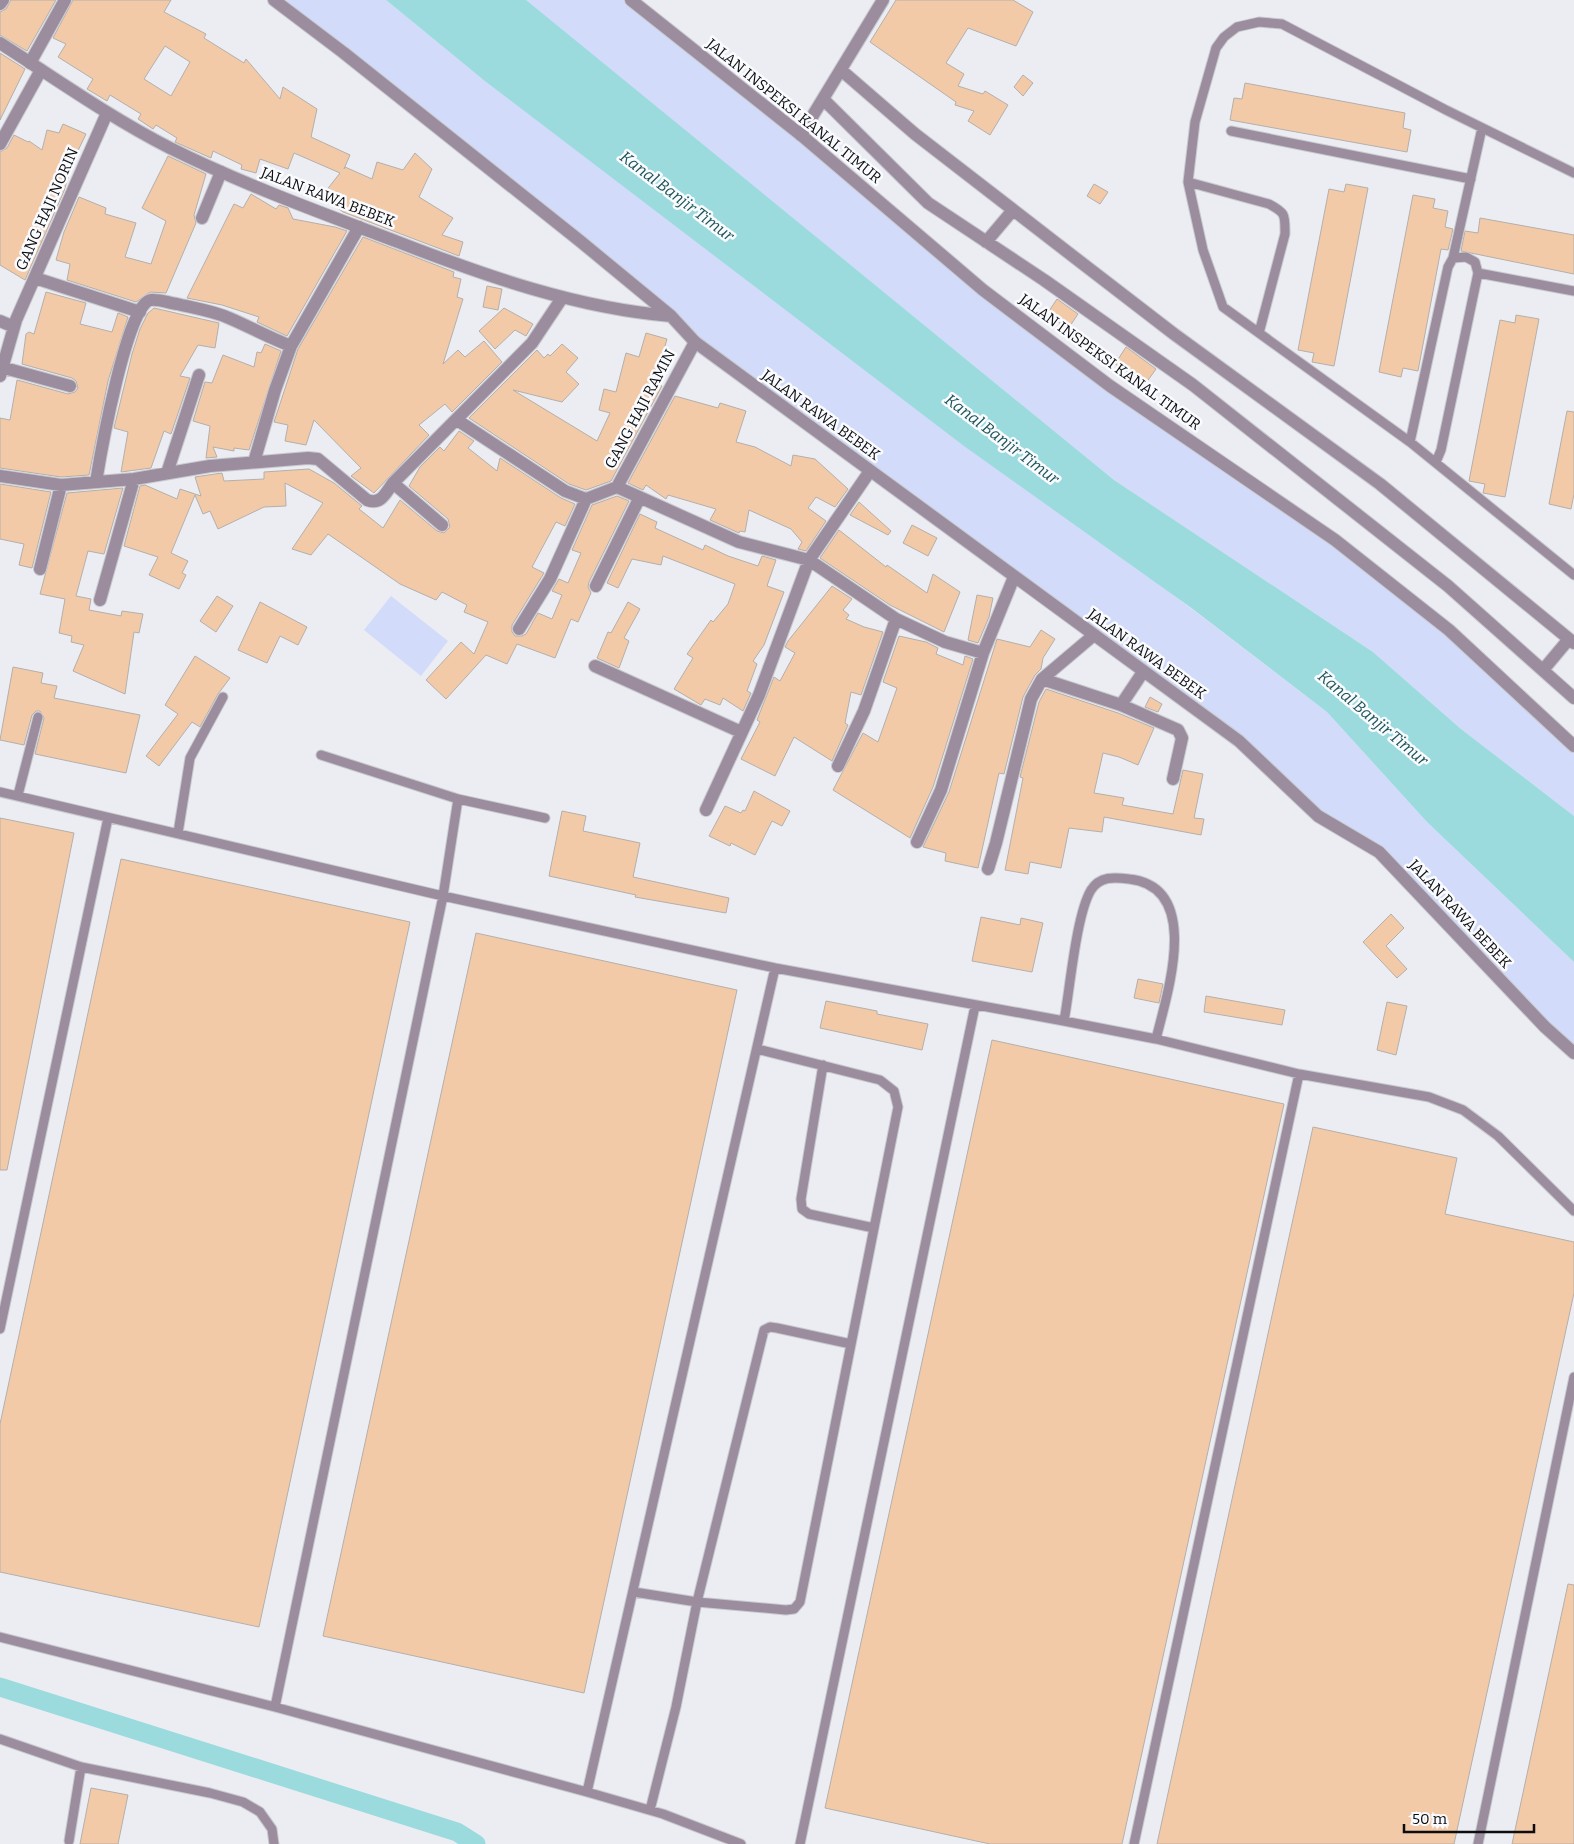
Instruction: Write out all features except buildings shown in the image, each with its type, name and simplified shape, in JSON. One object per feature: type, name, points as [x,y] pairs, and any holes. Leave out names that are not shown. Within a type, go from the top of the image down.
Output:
[{"type":"street","points":[[0,4],[2,0]]},
{"type":"street","points":[[30,62],[64,0]]},
{"type":"street","name":"JALAN RAWA BEBEK","points":[[274,0],[580,241],[671,316],[695,342],[1239,742],[1318,816],[1379,852],[1545,1027],[1574,1054]]},
{"type":"street","name":"JALAN INSPEKSI KANAL TIMUR","points":[[631,0],[800,134],[983,290],[1110,386],[1335,540],[1449,630],[1574,746]]},
{"type":"street","points":[[800,134],[883,0]]},
{"type":"street","name":"JALAN RAWA BEBEK","points":[[0,43],[107,112],[169,148],[221,172],[480,274],[562,298],[671,316]]},
{"type":"street","points":[[0,144],[42,70]]},
{"type":"street","points":[[841,70],[915,134],[1174,334],[1380,484],[1572,641],[1543,670]]},
{"type":"street","points":[[823,99],[928,203],[1044,280],[1194,385],[1448,586],[1574,698]]},
{"type":"street","name":"GANG HAJI NORIN","points":[[1,371],[14,326],[107,112]]},
{"type":"street","points":[[202,218],[221,172]]},
{"type":"street","points":[[986,242],[1014,210]]},
{"type":"street","points":[[254,462],[291,346],[359,227]]},
{"type":"street","points":[[35,278],[140,312]]},
{"type":"street","points":[[0,476],[62,485],[134,478],[210,466],[308,458],[318,460],[367,500],[374,503],[380,501],[392,483],[532,343],[562,298]]},
{"type":"street","points":[[96,482],[112,395],[140,312],[144,304],[149,300],[186,306],[227,317],[291,346]]},
{"type":"street","points":[[0,321],[14,326]]},
{"type":"street","name":"GANG HAJI RAMIN","points":[[586,499],[617,487],[695,342]]},
{"type":"street","points":[[1,371],[70,386]]},
{"type":"street","points":[[167,473],[199,375]]},
{"type":"street","points":[[457,420],[565,491],[586,499],[550,579],[519,629]]},
{"type":"street","points":[[706,810],[759,695],[809,560],[870,471]]},
{"type":"street","points":[[100,600],[134,478]]},
{"type":"street","points":[[392,483],[442,526]]},
{"type":"street","points":[[40,568],[62,485]]},
{"type":"street","points":[[617,487],[739,542],[809,560],[896,619],[946,642],[983,653]]},
{"type":"street","points":[[596,586],[639,498]]},
{"type":"street","points":[[917,842],[941,790],[983,653],[1014,577]]},
{"type":"street","points":[[838,766],[864,711],[896,619]]},
{"type":"street","points":[[988,869],[1001,825],[1032,699],[1042,679],[1094,635]]},
{"type":"street","points":[[595,666],[741,732]]},
{"type":"street","points":[[1121,705],[1143,672]]},
{"type":"street","points":[[1042,679],[1121,705],[1181,733],[1182,738],[1173,779]]},
{"type":"lane","points":[[1574,174],[1282,24],[1259,22],[1237,27],[1224,37],[1216,48],[1195,122],[1188,182],[1203,250],[1223,307],[1410,442],[1574,575]]},
{"type":"lane","points":[[1410,442],[1448,267],[1453,258],[1482,128]]},
{"type":"lane","points":[[1231,132],[1471,178]]},
{"type":"lane","points":[[1188,182],[1269,204],[1281,210],[1285,217],[1285,234],[1259,333]]},
{"type":"lane","points":[[1436,462],[1441,450],[1478,273],[1472,259],[1462,256],[1453,258]]},
{"type":"lane","points":[[1478,273],[1574,291]]},
{"type":"lane","points":[[178,833],[190,758],[223,697]]},
{"type":"lane","points":[[18,796],[38,717]]},
{"type":"lane","points":[[321,755],[458,799],[545,818]]},
{"type":"lane","points":[[0,792],[443,896],[775,968],[1156,1039],[1299,1074],[1429,1097],[1463,1110],[1498,1136],[1574,1211]]},
{"type":"lane","points":[[275,1708],[443,896],[458,799]]},
{"type":"lane","points":[[0,1329],[108,818]]},
{"type":"lane","points":[[1064,1021],[1078,937],[1090,892],[1095,885],[1107,879],[1139,880],[1160,891],[1164,896],[1171,912],[1174,930],[1174,962],[1156,1039]]},
{"type":"lane","points":[[588,1792],[775,968]]},
{"type":"lane","points":[[800,1844],[975,1006]]},
{"type":"lane","points":[[634,1592],[697,1602],[786,1610],[794,1609],[800,1602],[898,1107],[894,1091],[880,1080],[757,1049]]},
{"type":"lane","points":[[823,1066],[801,1199],[802,1208],[810,1214],[874,1228]]},
{"type":"lane","points":[[1134,1844],[1299,1074]]},
{"type":"lane","points":[[650,1810],[676,1707],[697,1602],[764,1330],[770,1327],[777,1328],[851,1344]]},
{"type":"lane","points":[[1478,1844],[1574,1377]]},
{"type":"lane","points":[[0,1637],[588,1792],[650,1810],[740,1844]]},
{"type":"lane","points":[[0,1739],[81,1768],[210,1793],[243,1802],[260,1812],[272,1829],[274,1844]]},
{"type":"lane","points":[[69,1841],[81,1768]]},
{"type":"shaded area","points":[[275,0],[386,0],[472,70],[1327,712],[1427,822],[1574,962],[1574,1050],[1379,852],[1318,816],[1239,741],[695,342]]},
{"type":"shaded area","points":[[525,0],[630,0],[983,290],[1335,540],[1574,746],[1574,816],[1461,729],[1373,652],[1114,480]]},
{"type":"shaded area","points":[[391,596],[448,641],[421,676],[364,630]]},
{"type":"water","name":"Kanal Banjir Timur","points":[[386,0],[526,0],[1114,480],[1373,652],[1461,729],[1574,816],[1574,962],[1427,822],[1327,712],[1190,607],[964,446],[485,81]]},
{"type":"waterway","points":[[0,1687],[457,1832],[476,1844]]}]
